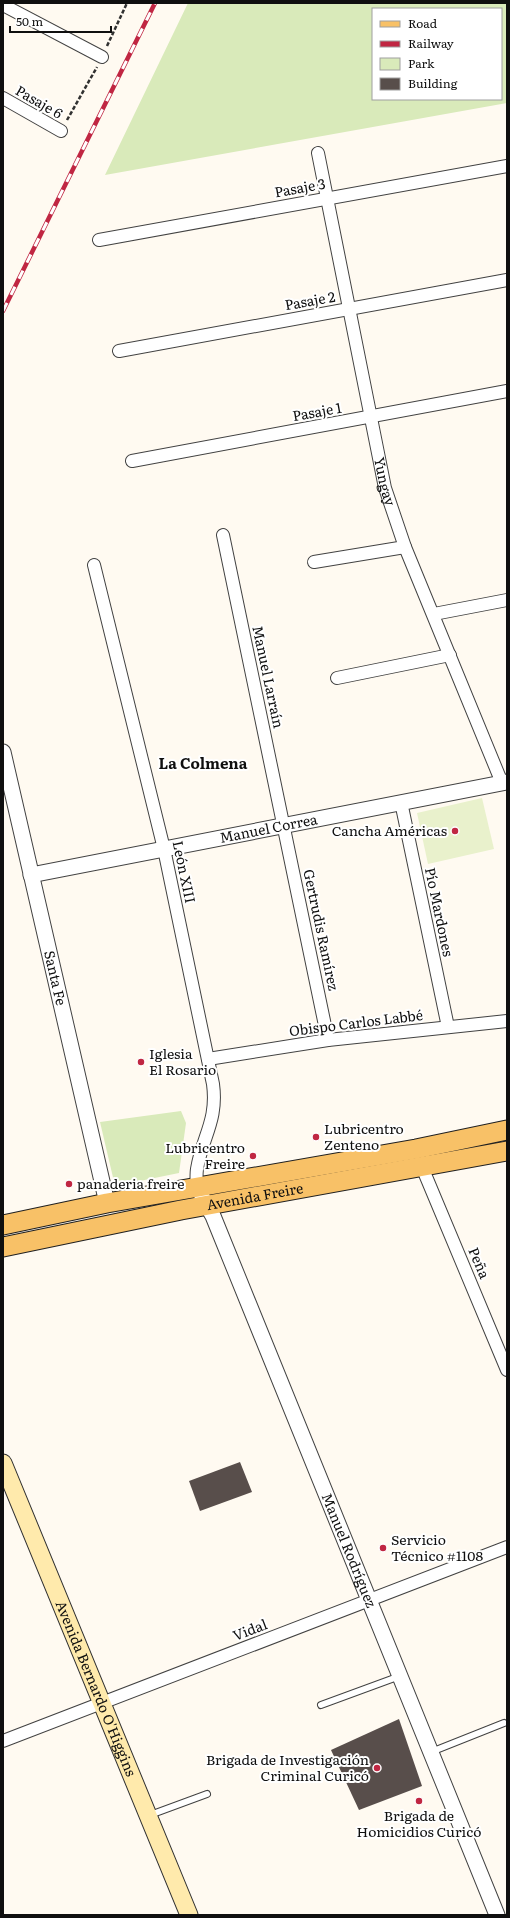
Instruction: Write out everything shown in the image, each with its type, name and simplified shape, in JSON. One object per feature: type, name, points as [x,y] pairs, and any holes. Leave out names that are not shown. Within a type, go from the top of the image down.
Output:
[{"type":"main road","name":"Avenida Freire","points":[[3,1225],[107,1203],[416,1149],[507,1130]]},
{"type":"main road","name":"Avenida Freire","points":[[3,1247],[208,1206],[507,1151]]},
{"type":"main road","points":[[84,1230],[107,1203]]},
{"type":"main road","name":"Avenida Bernardo O'Higgins","points":[[3,1462],[189,1915]]},
{"type":"street","points":[[3,5],[102,57]]},
{"type":"street","name":"Pasaje 6","points":[[3,98],[61,131]]},
{"type":"street","name":"Yungay","points":[[318,153],[385,488],[405,547],[505,786]]},
{"type":"street","name":"Pasaje 3","points":[[99,240],[507,166]]},
{"type":"street","name":"Pasaje 2","points":[[119,351],[507,280]]},
{"type":"street","name":"Pasaje 1","points":[[132,461],[507,392]]},
{"type":"street","name":"Manuel Larraín","points":[[223,535],[284,826]]},
{"type":"street","points":[[314,562],[405,547]]},
{"type":"street","name":"León XIII","points":[[94,565],[164,849],[213,1084],[215,1106],[197,1169],[196,1188]]},
{"type":"street","points":[[434,614],[507,600]]},
{"type":"street","points":[[337,678],[450,655]]},
{"type":"street","name":"Santa Fe","points":[[3,752],[107,1203]]},
{"type":"street","name":"Manuel Correa","points":[[31,876],[402,802],[505,786]]},
{"type":"street","name":"Pío Mardones","points":[[402,802],[448,1027]]},
{"type":"street","name":"Gertrudis Ramírez","points":[[284,826],[328,1040]]},
{"type":"street","name":"Obispo Carlos Labbé","points":[[208,1059],[328,1040],[507,1021]]},
{"type":"street","name":"Peña","points":[[422,1167],[507,1370]]},
{"type":"street","name":"Manuel Rodríguez","points":[[196,1188],[208,1206],[497,1915]]},
{"type":"street","name":"Vidal","points":[[3,1741],[507,1547]]},
{"type":"lane","points":[[321,1705],[400,1676]]},
{"type":"lane","points":[[431,1752],[504,1723]]},
{"type":"lane","points":[[148,1816],[207,1794]]},
{"type":"green space","points":[[188,3],[507,3],[507,103],[105,175]]},
{"type":"green space","name":"Cancha Américas","points":[[482,798],[494,849],[428,864],[417,813]]},
{"type":"green space","points":[[181,1111],[186,1123],[179,1173],[115,1186],[100,1122]]},
{"type":"building","points":[[240,1462],[252,1492],[200,1511],[189,1481]]},
{"type":"building","name":"Brigada de Investigación Criminal Curicó","points":[[399,1719],[422,1786],[359,1810],[331,1750]]},
{"type":"railway","points":[[3,311],[155,3]]},
{"type":"place","name":"Cancha Américas","points":[[455,831]]},
{"type":"place","name":"Iglesia El Rosario","points":[[141,1062]]},
{"type":"place","name":"Lubricentro Zenteno","points":[[316,1137]]},
{"type":"place","name":"Lubricentro Freire","points":[[253,1156]]},
{"type":"place","name":"panaderia freire","points":[[69,1184]]},
{"type":"place","name":"Servicio Técnico #1108","points":[[383,1548]]},
{"type":"place","name":"Brigada de Investigación Criminal Curicó","points":[[377,1768]]},
{"type":"place","name":"Brigada de Homicidios Curicó","points":[[419,1801]]},
{"type":"district","name":"La Colmena","points":[[203,764]]}]
